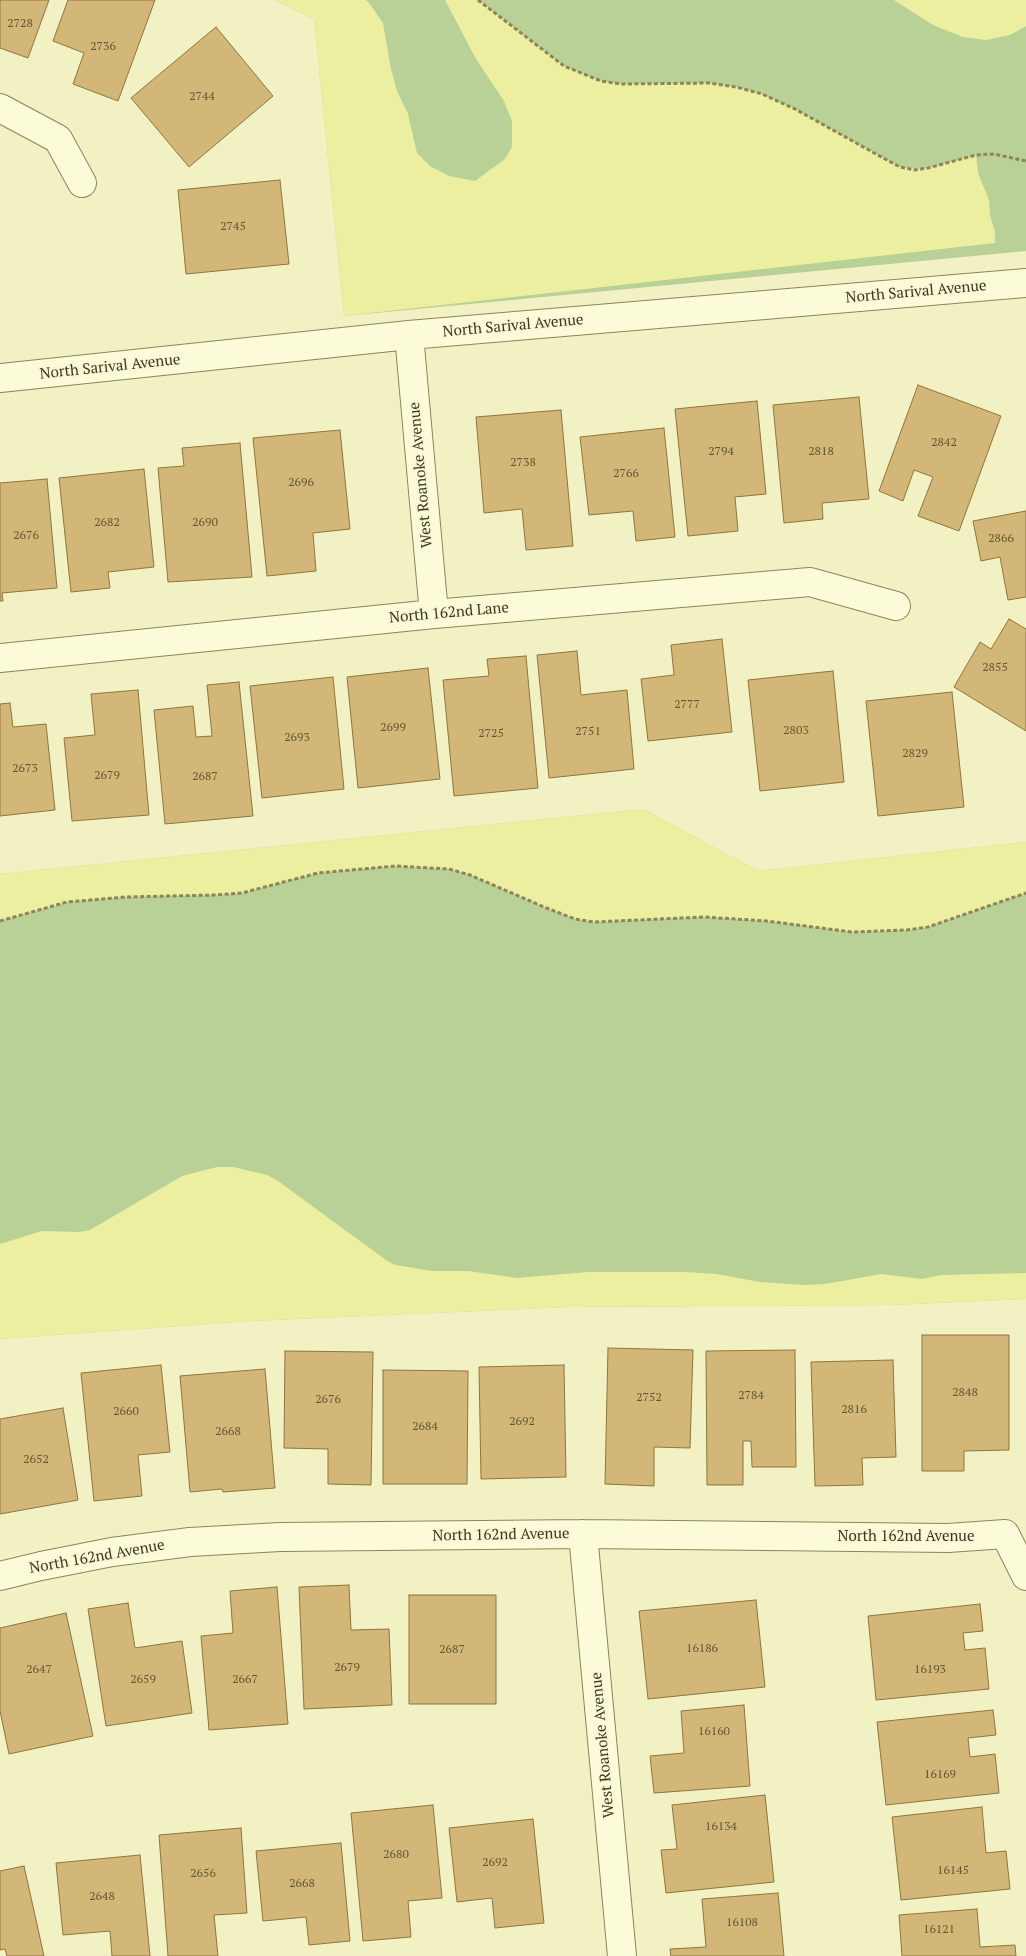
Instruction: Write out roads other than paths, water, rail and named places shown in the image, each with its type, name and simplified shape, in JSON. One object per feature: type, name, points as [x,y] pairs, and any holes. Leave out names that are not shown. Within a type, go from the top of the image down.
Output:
[{"type":"street","points":[[0,108],[58,139],[82,183]]},
{"type":"street","name":"North Sarival Avenue","points":[[0,378],[409,335],[1026,283]]},
{"type":"street","name":"West Roanoke Avenue","points":[[409,335],[434,614]]},
{"type":"street","name":"North 162nd Lane","points":[[0,658],[434,614],[810,582],[896,606]]},
{"type":"street","name":"West Roanoke Avenue","points":[[583,1534],[622,1956]]},
{"type":"street","name":"North 162nd Avenue","points":[[0,1576],[112,1552],[190,1542],[280,1537],[583,1534],[948,1538],[1005,1534],[1026,1576]]}]
